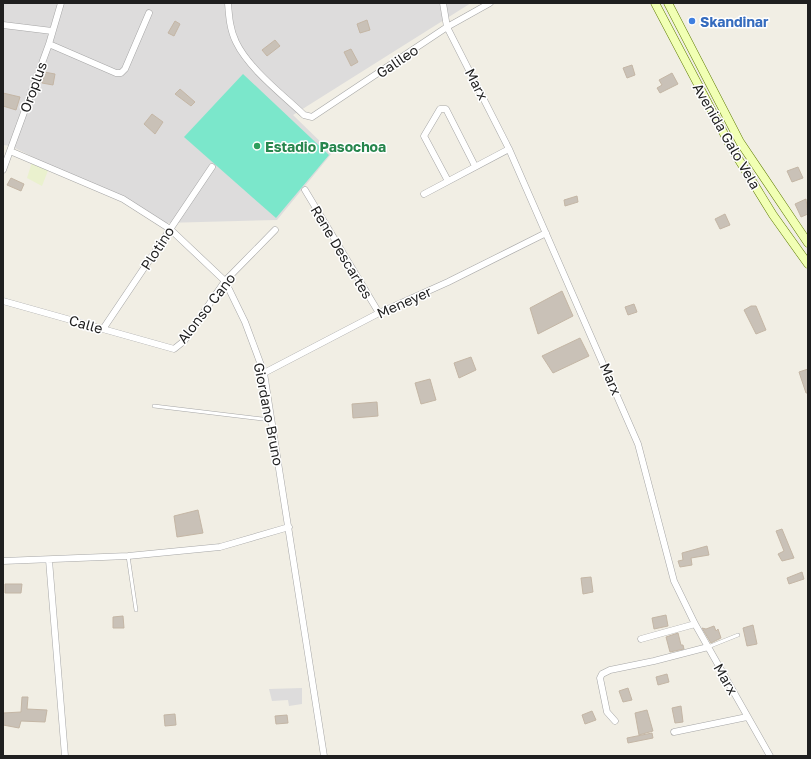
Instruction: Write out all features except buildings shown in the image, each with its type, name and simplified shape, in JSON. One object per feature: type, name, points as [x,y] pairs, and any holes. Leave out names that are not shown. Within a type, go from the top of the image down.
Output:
[{"type":"main road","name":"Avenida Galo Vela","points":[[655,3],[731,148],[773,215],[808,264]]},
{"type":"main road","name":"Avenida Galo Vela","points":[[668,3],[740,142],[808,243]]},
{"type":"main road","points":[[672,36],[683,30]]},
{"type":"main road","points":[[731,148],[740,142]]},
{"type":"street","name":"Oroplus","points":[[3,170],[49,44],[61,3]]},
{"type":"street","name":"Galileo","points":[[228,3],[230,26],[236,42],[246,59],[304,115],[315,116],[448,27],[490,3]]},
{"type":"street","name":"Marx","points":[[443,3],[448,27],[509,149],[602,358],[638,444],[674,581],[695,624],[770,756]]},
{"type":"street","points":[[49,44],[121,74],[125,69],[149,13]]},
{"type":"street","points":[[3,24],[52,31]]},
{"type":"street","points":[[448,181],[424,136],[440,109],[446,109],[475,166]]},
{"type":"street","points":[[424,194],[509,149]]},
{"type":"street","name":"Giordano Bruno","points":[[10,151],[123,199],[170,229],[225,281],[245,322],[264,372],[324,756]]},
{"type":"street","name":"Plotino","points":[[103,329],[212,167]]},
{"type":"street","name":"Rene Descartes","points":[[305,190],[379,313]]},
{"type":"street","name":"Alonso Cano","points":[[169,349],[174,348],[184,341],[225,281],[275,230]]},
{"type":"street","name":"Meneyer","points":[[264,372],[379,313],[448,282],[546,234]]},
{"type":"street","name":"Calle","points":[[3,301],[169,349]]},
{"type":"street","points":[[3,562],[128,556],[220,547],[289,527]]},
{"type":"street","points":[[49,560],[65,756]]},
{"type":"street","points":[[641,638],[695,624]]},
{"type":"street","points":[[615,721],[609,717],[607,712],[600,678],[602,674],[610,670],[654,661],[708,647]]},
{"type":"street","points":[[674,732],[747,717]]},
{"type":"lane","points":[[154,406],[271,420]]},
{"type":"lane","points":[[128,556],[136,610]]},
{"type":"lane","points":[[708,647],[738,634]]},
{"type":"shaded area","points":[[3,3],[471,3],[293,115],[332,153],[277,220],[164,223],[11,146],[3,145]]},
{"type":"shaded area","points":[[302,688],[302,704],[289,706],[288,700],[272,701],[269,689]]},
{"type":"green space","name":"Estadio Pasochoa","points":[[243,74],[329,155],[276,218],[184,137]]},
{"type":"green space","points":[[32,162],[49,168],[42,186],[27,178]]},
{"type":"place","name":"Skandinar","points":[[692,21]]},
{"type":"place","name":"Estadio Pasochoa","points":[[257,146]]}]
